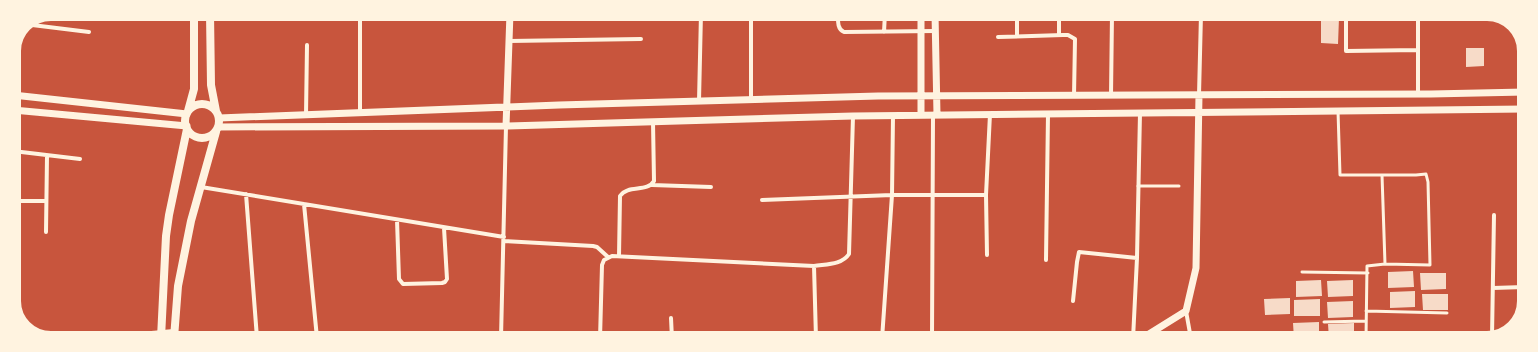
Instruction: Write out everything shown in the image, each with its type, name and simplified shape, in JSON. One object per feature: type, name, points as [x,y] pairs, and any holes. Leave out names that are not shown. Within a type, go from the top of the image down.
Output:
[{"type":"main road","points":[[161,332],[166,236],[187,127],[186,118],[194,89],[194,20]]},
{"type":"main road","points":[[174,332],[178,286],[191,221],[217,129],[218,114],[211,85],[210,20]]},
{"type":"main road","points":[[188,113],[192,108],[202,104],[208,105],[218,114]]},
{"type":"main road","points":[[187,127],[196,136],[201,138],[212,135],[217,129]]},
{"type":"street","points":[[360,20],[360,113]]},
{"type":"street","points":[[501,332],[506,107],[510,20]]},
{"type":"street","points":[[699,101],[701,20]]},
{"type":"street","points":[[751,100],[752,20]]},
{"type":"street","points":[[838,20],[839,27],[841,31],[844,32],[935,32]]},
{"type":"street","points":[[884,32],[885,20]]},
{"type":"street","points":[[921,20],[921,115]]},
{"type":"street","points":[[932,332],[932,196],[936,95],[935,20]]},
{"type":"street","points":[[1016,20],[1017,36]]},
{"type":"street","points":[[1059,20],[1059,35]]},
{"type":"street","points":[[1111,96],[1112,20]]},
{"type":"street","points":[[1190,332],[1186,311],[1196,268],[1201,20]]},
{"type":"street","points":[[1346,20],[1346,51],[1418,50]]},
{"type":"street","points":[[1418,20],[1418,94]]},
{"type":"street","points":[[34,25],[89,32]]},
{"type":"street","points":[[998,37],[1068,35],[1075,39],[1074,96]]},
{"type":"street","points":[[509,41],[641,39]]},
{"type":"street","points":[[306,115],[307,45]]},
{"type":"street","points":[[218,114],[306,115],[506,107],[936,95],[1111,96],[1518,92]]},
{"type":"street","points":[[20,96],[188,113]]},
{"type":"street","points":[[217,129],[506,126],[853,116],[1518,109]]},
{"type":"street","points":[[20,111],[187,127]]},
{"type":"street","points":[[1134,332],[1140,113]]},
{"type":"street","points":[[987,255],[986,196],[990,114]]},
{"type":"street","points":[[1046,260],[1048,114]]},
{"type":"street","points":[[600,332],[602,265],[604,260],[608,257],[619,256],[814,266],[837,263],[845,260],[849,254],[853,116]]},
{"type":"street","points":[[882,332],[892,195],[893,116]]},
{"type":"street","points":[[652,185],[655,178],[653,122]]},
{"type":"street","points":[[20,152],[80,159]]},
{"type":"street","points":[[46,232],[47,156]]},
{"type":"street","points":[[619,256],[620,196],[626,190],[652,185],[711,187]]},
{"type":"street","points":[[200,186],[504,239],[593,246],[597,247],[608,257]]},
{"type":"street","points":[[246,194],[257,332]]},
{"type":"street","points":[[762,200],[892,195],[986,196]]},
{"type":"street","points":[[20,201],[46,201]]},
{"type":"street","points":[[304,204],[316,332]]},
{"type":"street","points":[[1492,331],[1494,215]]},
{"type":"street","points":[[397,220],[399,279],[403,284],[445,282],[447,279],[444,228]]},
{"type":"street","points":[[1073,301],[1079,252],[1137,258]]},
{"type":"street","points":[[814,266],[816,332]]},
{"type":"street","points":[[1493,288],[1518,287]]},
{"type":"street","points":[[1152,332],[1186,311]]},
{"type":"street","points":[[671,318],[672,332]]},
{"type":"lane","points":[[1338,111],[1340,175],[1426,174],[1430,265],[1385,264],[1368,266],[1366,332]]},
{"type":"lane","points":[[1382,175],[1385,264]]},
{"type":"lane","points":[[1138,186],[1179,186]]},
{"type":"lane","points":[[1302,272],[1368,273]]},
{"type":"lane","points":[[1366,311],[1447,314]]},
{"type":"lane","points":[[1324,322],[1365,321]]},
{"type":"building","points":[[1321,20],[1339,20],[1338,44],[1321,43]]},
{"type":"building","points":[[1466,48],[1484,48],[1484,66],[1466,67]]},
{"type":"building","points":[[1413,271],[1414,287],[1388,288],[1388,272]]},
{"type":"building","points":[[1420,273],[1446,273],[1446,289],[1421,290]]},
{"type":"building","points":[[1321,280],[1322,296],[1296,297],[1296,281]]},
{"type":"building","points":[[1353,280],[1353,296],[1328,297],[1327,281]]},
{"type":"building","points":[[1415,291],[1415,307],[1390,308],[1390,292]]},
{"type":"building","points":[[1422,294],[1448,294],[1448,310],[1423,310]]},
{"type":"building","points":[[1290,298],[1290,314],[1265,315],[1264,299]]},
{"type":"building","points":[[1320,299],[1320,316],[1294,316],[1294,300]]},
{"type":"building","points":[[1353,301],[1353,317],[1328,318],[1327,302]]},
{"type":"building","points":[[1319,322],[1319,332],[1294,332],[1293,323]]},
{"type":"building","points":[[1354,323],[1354,332],[1329,332],[1328,324]]}]
